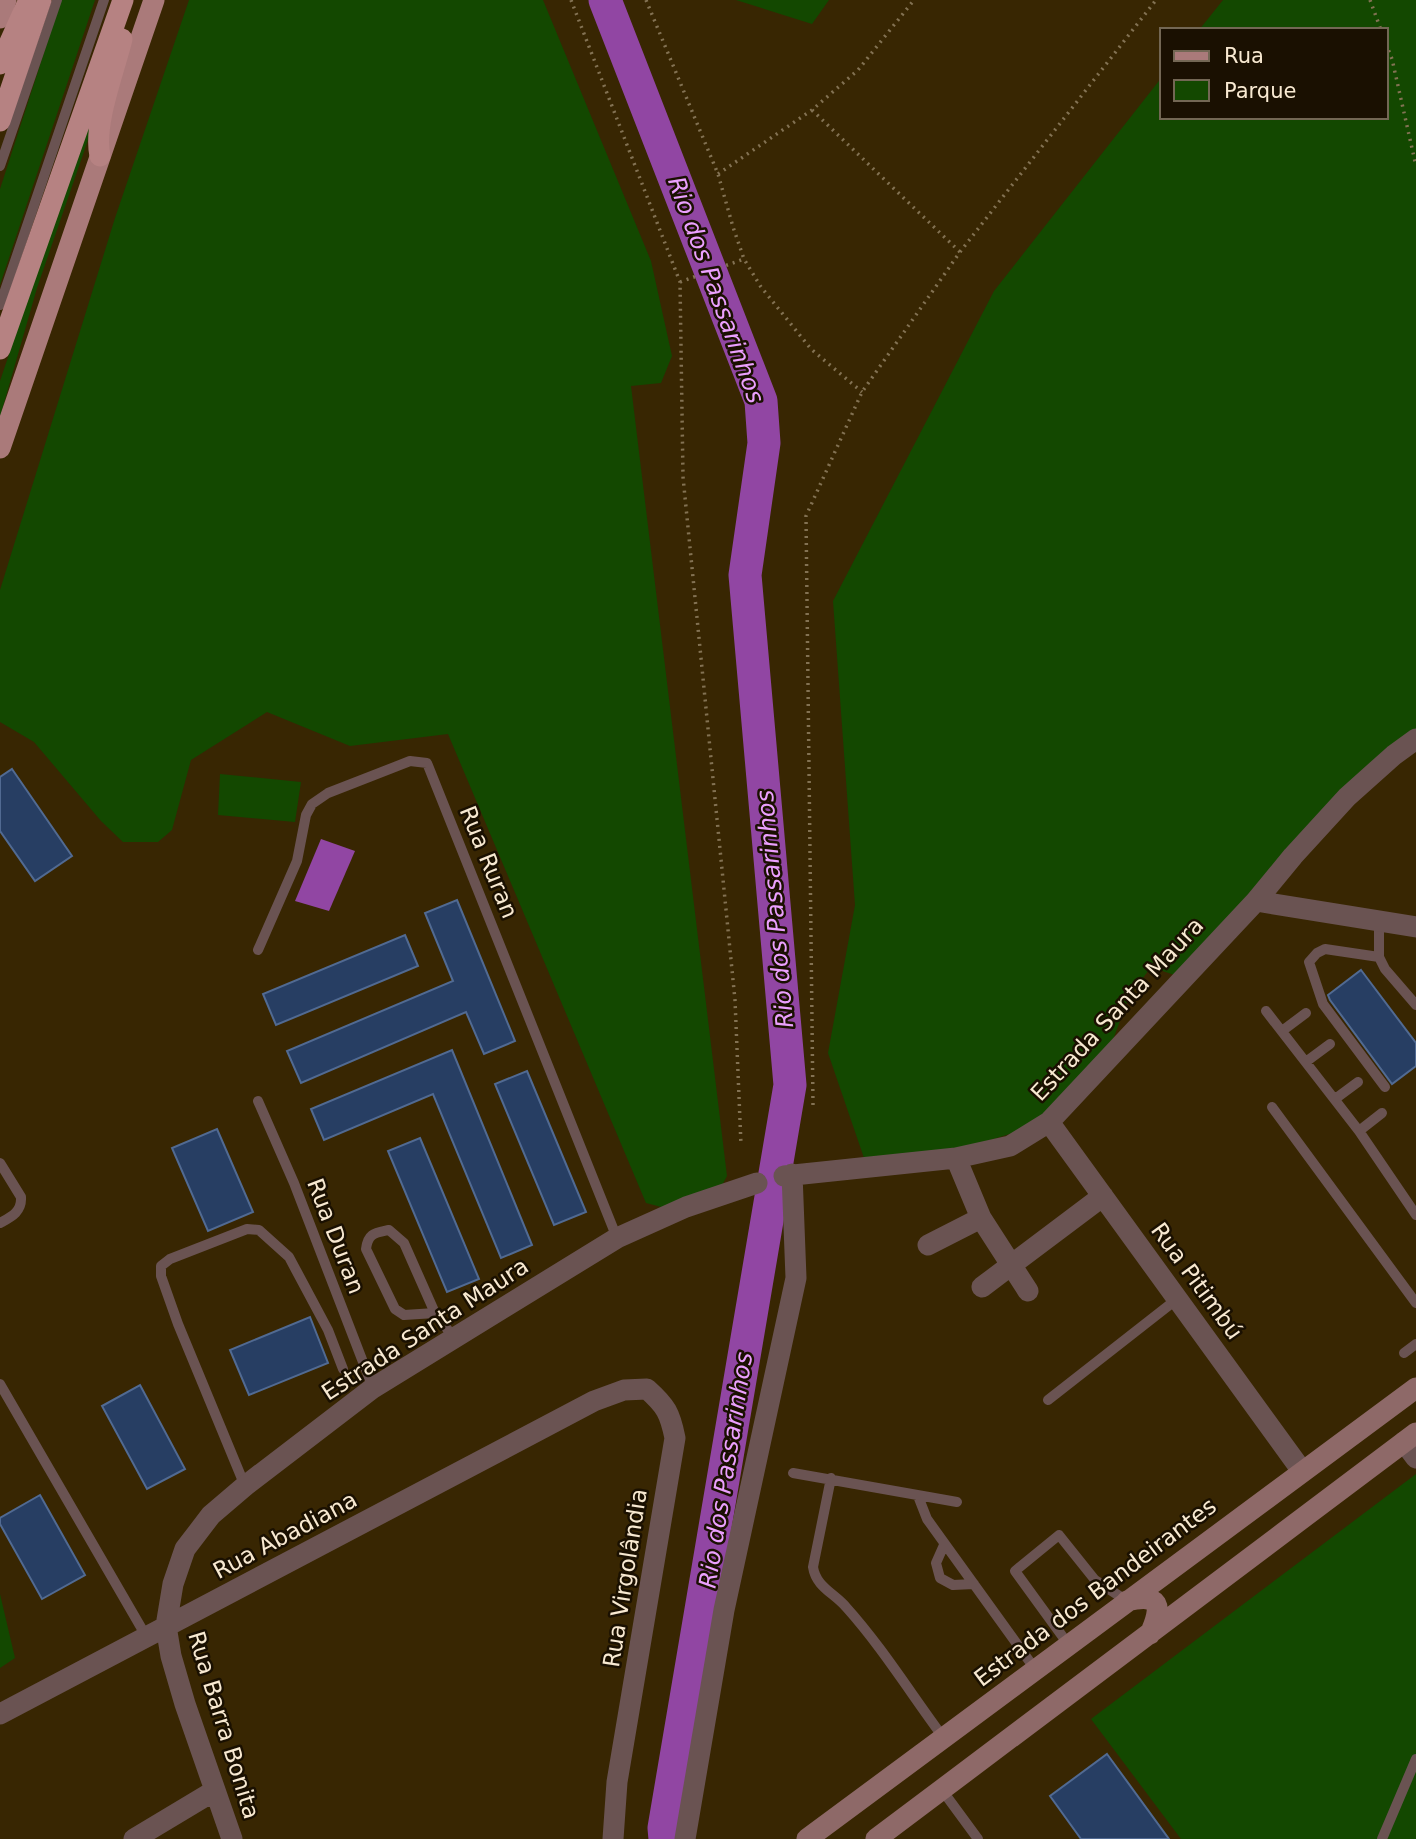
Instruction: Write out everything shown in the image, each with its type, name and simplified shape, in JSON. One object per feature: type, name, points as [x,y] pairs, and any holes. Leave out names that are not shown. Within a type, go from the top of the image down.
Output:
[{"type":"highway","points":[[0,64],[29,0]]},
{"type":"highway","points":[[0,121],[41,0]]},
{"type":"highway","points":[[0,349],[123,0]]},
{"type":"highway","points":[[100,156],[98,136],[101,116],[132,0]]},
{"type":"main road","points":[[0,18],[6,0]]},
{"type":"main road","points":[[0,448],[154,0]]},
{"type":"main road","name":"Estrada dos Bandeirantes","points":[[807,1839],[1416,1388]]},
{"type":"main road","points":[[876,1839],[1150,1634],[1412,1445]]},
{"type":"main road","points":[[1127,1601],[1144,1597],[1153,1600],[1158,1609],[1150,1634]]},
{"type":"street","name":"Estrada Santa Maura","points":[[685,1839],[724,1610],[796,1278],[788,1175],[956,1158],[1010,1146],[1049,1122],[1256,901],[1347,797],[1416,739]]},
{"type":"street","points":[[1256,901],[1416,927]]},
{"type":"street","name":"Rua Pitimbú","points":[[1049,1122],[1302,1471]]},
{"type":"street","points":[[956,1158],[981,1218],[1028,1291]]},
{"type":"street","name":"Estrada Santa Maura","points":[[166,1626],[173,1584],[185,1549],[211,1515],[244,1486],[373,1388],[617,1238],[687,1207],[757,1183]]},
{"type":"street","points":[[982,1287],[1103,1196]]},
{"type":"street","points":[[928,1245],[981,1218]]},
{"type":"street","name":"Rua Virgolândia","points":[[594,1401],[624,1390],[647,1390],[671,1416],[675,1438],[617,1782],[613,1839]]},
{"type":"street","name":"Rua Abadiana","points":[[0,1714],[594,1401]]},
{"type":"street","name":"Rua Barra Bonita","points":[[166,1626],[171,1656],[232,1839]]},
{"type":"street","points":[[134,1839],[214,1791]]},
{"type":"lane","points":[[0,166],[57,0]]},
{"type":"lane","points":[[0,305],[104,0]]},
{"type":"lane","name":"Rua Ruran","points":[[258,950],[297,861],[303,824],[312,804],[328,793],[410,761],[427,763],[617,1238]]},
{"type":"lane","points":[[1379,921],[1379,957],[1385,969],[1416,1005]]},
{"type":"lane","points":[[1379,957],[1325,949],[1309,962],[1323,1004],[1385,1087]]},
{"type":"lane","points":[[1266,1011],[1359,1131],[1416,1215]]},
{"type":"lane","points":[[1282,1031],[1306,1013]]},
{"type":"lane","points":[[1307,1061],[1331,1044]]},
{"type":"lane","points":[[1335,1099],[1359,1082]]},
{"type":"lane","name":"Rua Duran","points":[[258,1101],[373,1388]]},
{"type":"lane","points":[[1272,1107],[1416,1303]]},
{"type":"lane","points":[[1359,1131],[1382,1113]]},
{"type":"lane","points":[[0,1163],[21,1197],[18,1211],[0,1223]]},
{"type":"lane","points":[[244,1486],[178,1324],[160,1266],[170,1259],[247,1229],[259,1230],[289,1257],[328,1330],[343,1369]]},
{"type":"lane","points":[[435,1314],[404,1315],[395,1309],[366,1249],[372,1234],[389,1230],[404,1244],[435,1314],[454,1338]]},
{"type":"lane","points":[[1048,1400],[1177,1299]]},
{"type":"lane","points":[[1404,1353],[1416,1344]]},
{"type":"lane","points":[[0,1384],[146,1636]]},
{"type":"lane","points":[[793,1473],[957,1502]]},
{"type":"lane","points":[[831,1478],[813,1567],[814,1576],[819,1584],[845,1606],[943,1737]]},
{"type":"lane","points":[[918,1496],[922,1510],[944,1545],[1035,1668]]},
{"type":"lane","points":[[1068,1644],[1015,1571],[1059,1535],[1095,1580],[1127,1601]]},
{"type":"lane","points":[[944,1545],[936,1563],[940,1578],[953,1585],[974,1584]]},
{"type":"lane","points":[[1382,1839],[1416,1759]]},
{"type":"lane","points":[[942,1790],[978,1839]]},
{"type":"path","points":[[571,0],[680,282],[683,477],[735,1000],[741,1145]]},
{"type":"path","points":[[646,0],[718,174],[744,259],[761,287],[811,349],[862,393]]},
{"type":"path","points":[[718,174],[812,110],[858,70],[914,0]]},
{"type":"path","points":[[813,1105],[806,516],[862,393],[960,252],[1156,0]]},
{"type":"path","points":[[1370,0],[1380,28]]},
{"type":"path","points":[[1388,49],[1416,166]]},
{"type":"path","points":[[812,110],[960,252]]},
{"type":"path","points":[[680,282],[744,259]]},
{"type":"green space","points":[[61,0],[95,0],[0,285],[0,189]]},
{"type":"green space","points":[[189,0],[543,0],[651,261],[672,356],[661,383],[631,386],[727,1176],[719,1191],[669,1209],[646,1203],[448,734],[350,746],[267,712],[191,760],[172,830],[158,842],[123,842],[101,821],[34,742],[0,722],[0,590],[115,218]]},
{"type":"green space","points":[[736,0],[829,0],[812,24]]},
{"type":"green space","points":[[1223,0],[1416,0],[1416,730],[1180,977],[1151,967],[1129,997],[1105,1061],[1050,1121],[956,1151],[864,1158],[828,1053],[855,905],[833,601],[994,291],[1160,80],[1160,119],[1388,119],[1388,28],[1201,28]]},
{"type":"green space","points":[[99,87],[99,108],[37,288],[0,417],[0,381]]},
{"type":"green space","points":[[220,774],[301,782],[295,822],[218,815]]},
{"type":"green space","points":[[1416,1474],[1416,1839],[1181,1839],[1091,1719]]},
{"type":"green space","points":[[0,1594],[15,1658],[0,1668]]},
{"type":"shaded area","points":[[321,839],[355,851],[329,911],[295,901]]},
{"type":"building","points":[[12,769],[72,856],[35,881],[0,831],[0,777]]},
{"type":"building","points":[[457,900],[515,1041],[484,1054],[466,1012],[301,1083],[287,1051],[453,981],[425,913]]},
{"type":"building","points":[[405,935],[418,966],[276,1025],[263,994]]},
{"type":"building","points":[[1361,970],[1416,1043],[1416,1066],[1392,1084],[1328,995]]},
{"type":"building","points":[[452,1050],[532,1245],[501,1258],[433,1094],[324,1140],[311,1109]]},
{"type":"building","points":[[527,1071],[586,1212],[554,1225],[495,1084]]},
{"type":"building","points":[[217,1129],[253,1212],[208,1231],[172,1148]]},
{"type":"building","points":[[420,1138],[479,1279],[447,1292],[388,1151]]},
{"type":"building","points":[[310,1317],[328,1363],[249,1395],[230,1350]]},
{"type":"building","points":[[140,1385],[185,1469],[147,1489],[102,1406]]},
{"type":"building","points":[[40,1495],[85,1575],[42,1599],[0,1524],[0,1518]]},
{"type":"building","points":[[1107,1754],[1169,1839],[1081,1839],[1050,1796]]},
{"type":"waterway","name":"Rio dos Passarinhos","points":[[605,0],[761,401],[764,443],[745,575],[790,1085],[664,1828],[665,1839]]}]
